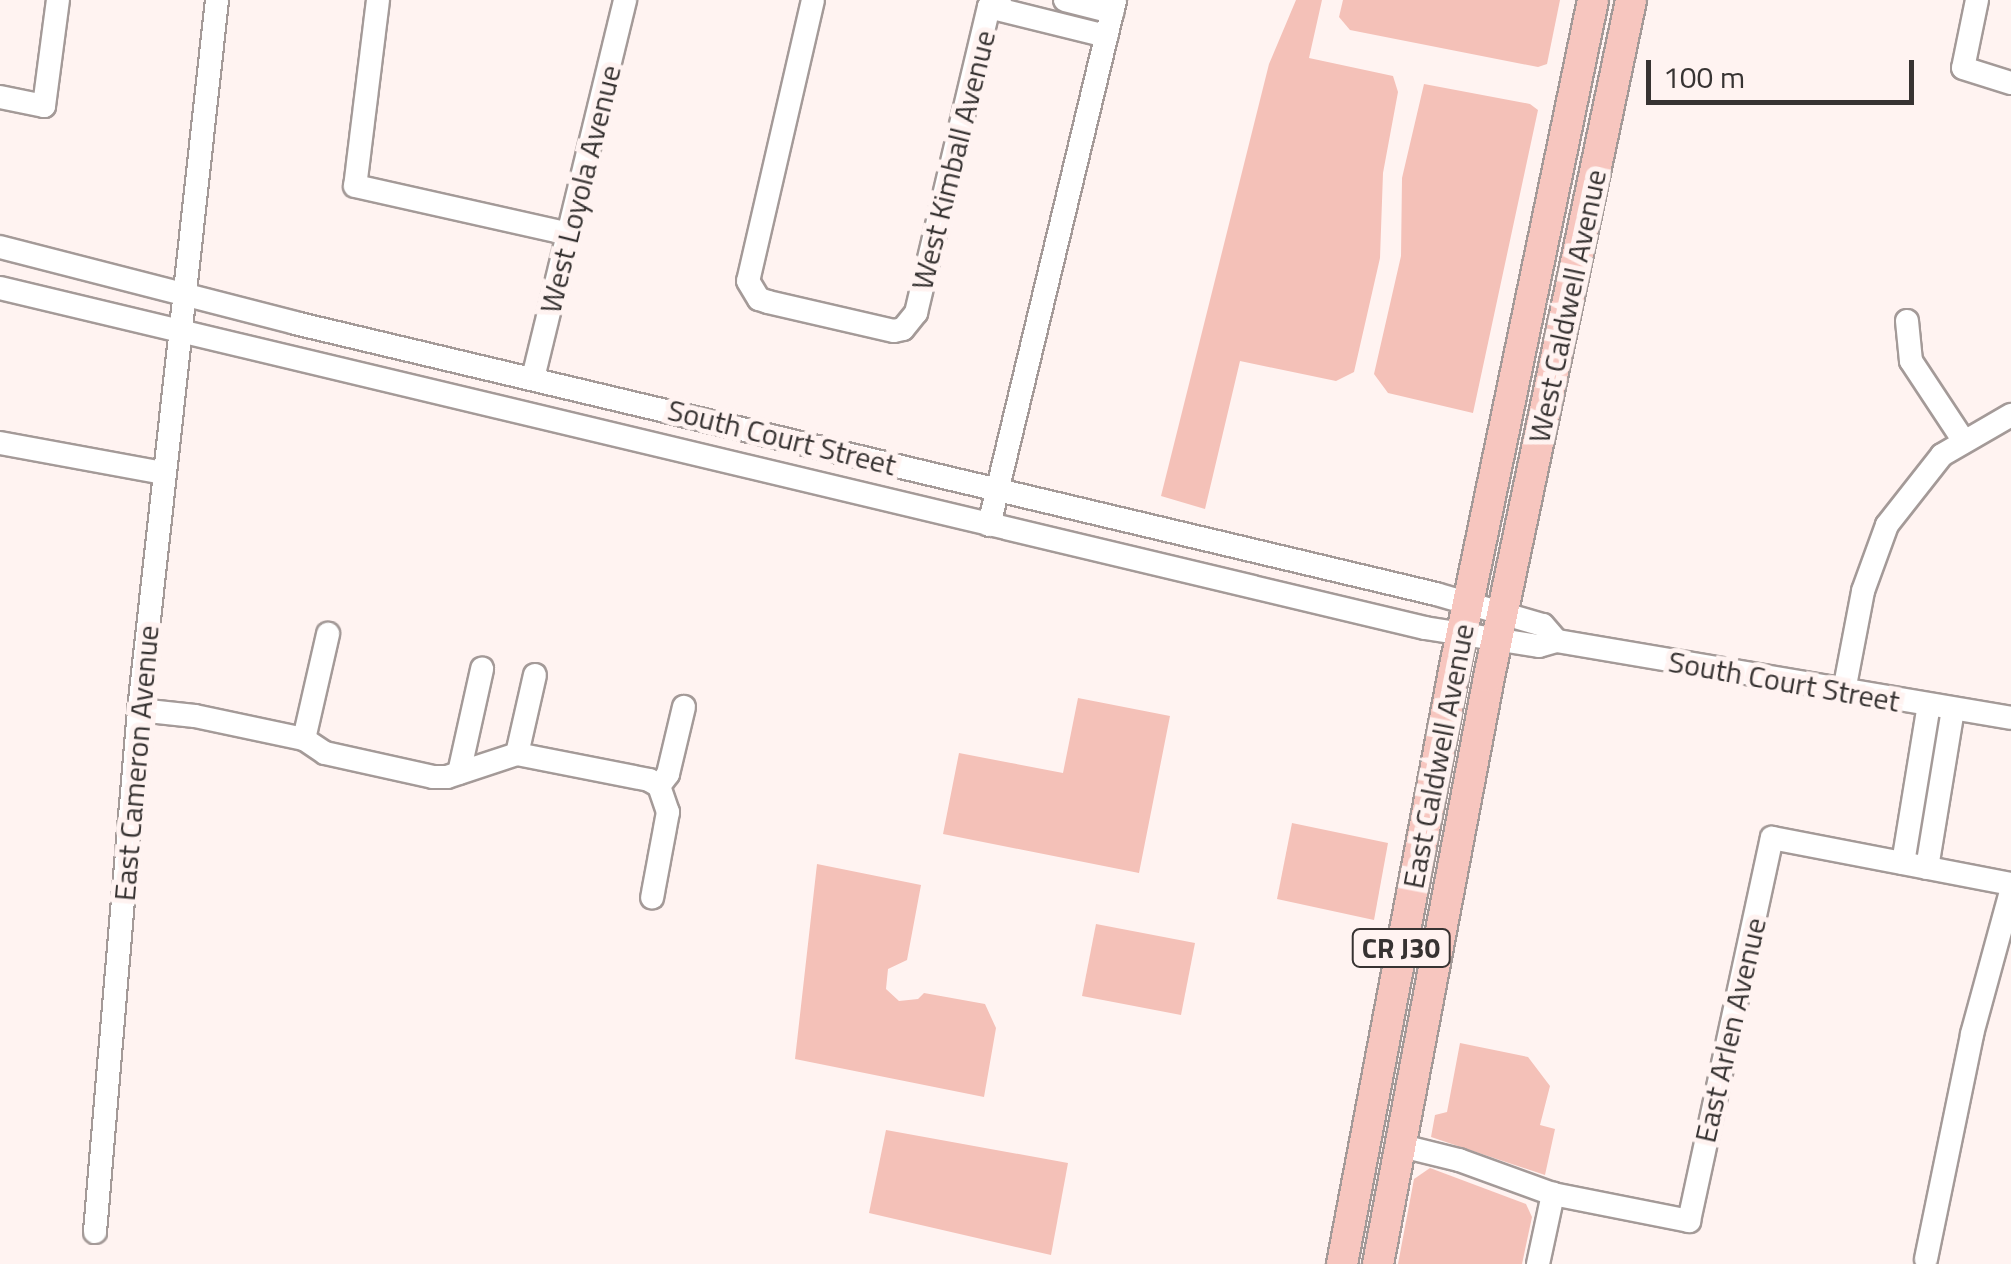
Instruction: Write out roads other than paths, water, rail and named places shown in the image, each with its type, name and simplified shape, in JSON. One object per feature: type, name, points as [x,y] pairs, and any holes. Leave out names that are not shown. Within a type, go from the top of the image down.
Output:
[{"type":"main road","name":"West Caldwell Avenue","points":[[1468,603],[1593,0]]},
{"type":"main road","name":"West Caldwell Avenue","points":[[1500,626],[1631,0]]},
{"type":"main road","points":[[1569,296],[1560,250],[1588,114],[1575,84]]},
{"type":"main road","name":"East Caldwell Avenue","points":[[1342,1264],[1468,603]]},
{"type":"main road","name":"East Caldwell Avenue","points":[[1378,1264],[1500,626]]},
{"type":"main road","points":[[1368,1264],[1366,1234],[1390,1100],[1388,1080],[1378,1065]]},
{"type":"street","points":[[0,97],[44,106],[58,0]]},
{"type":"street","name":"East Cameron Avenue","points":[[95,1232],[139,710],[217,0]]},
{"type":"street","points":[[378,0],[355,186],[569,234]]},
{"type":"street","name":"West Loyola Avenue","points":[[534,378],[626,0]]},
{"type":"street","name":"West Kimball Avenue","points":[[814,0],[748,281],[759,299],[894,332],[903,329],[916,313],[995,4],[1106,36]]},
{"type":"street","points":[[989,525],[1113,6],[1065,0]]},
{"type":"street","points":[[1978,0],[1964,68],[2011,83]]},
{"type":"street","name":"South Court Street","points":[[0,247],[184,295],[1468,603],[1500,626]]},
{"type":"street","name":"South Court Street","points":[[0,288],[989,525],[1462,633],[1500,626],[1542,625],[1557,641],[2011,718]]},
{"type":"street","points":[[1906,322],[1911,361],[1963,440]]},
{"type":"street","points":[[1844,691],[1862,591],[1887,525],[1921,478],[1963,440],[2011,416]]},
{"type":"street","points":[[0,443],[163,473]]},
{"type":"street","points":[[304,739],[328,634]]},
{"type":"street","points":[[458,774],[482,670]]},
{"type":"street","points":[[517,754],[535,674]]},
{"type":"street","points":[[1926,1259],[1972,1034],[2011,887],[1903,863],[1929,705]]},
{"type":"street","points":[[659,786],[668,774],[684,707]]},
{"type":"street","points":[[1927,868],[1953,709]]},
{"type":"street","points":[[139,710],[202,718],[304,739],[325,753],[433,777],[458,774],[517,754],[649,780],[659,786],[668,812],[652,898]]},
{"type":"street","name":"East Arlen Avenue","points":[[1552,1194],[1688,1222],[1772,838],[1903,863]]},
{"type":"street","points":[[1402,1146],[1458,1160],[1552,1194],[1538,1264]]}]
